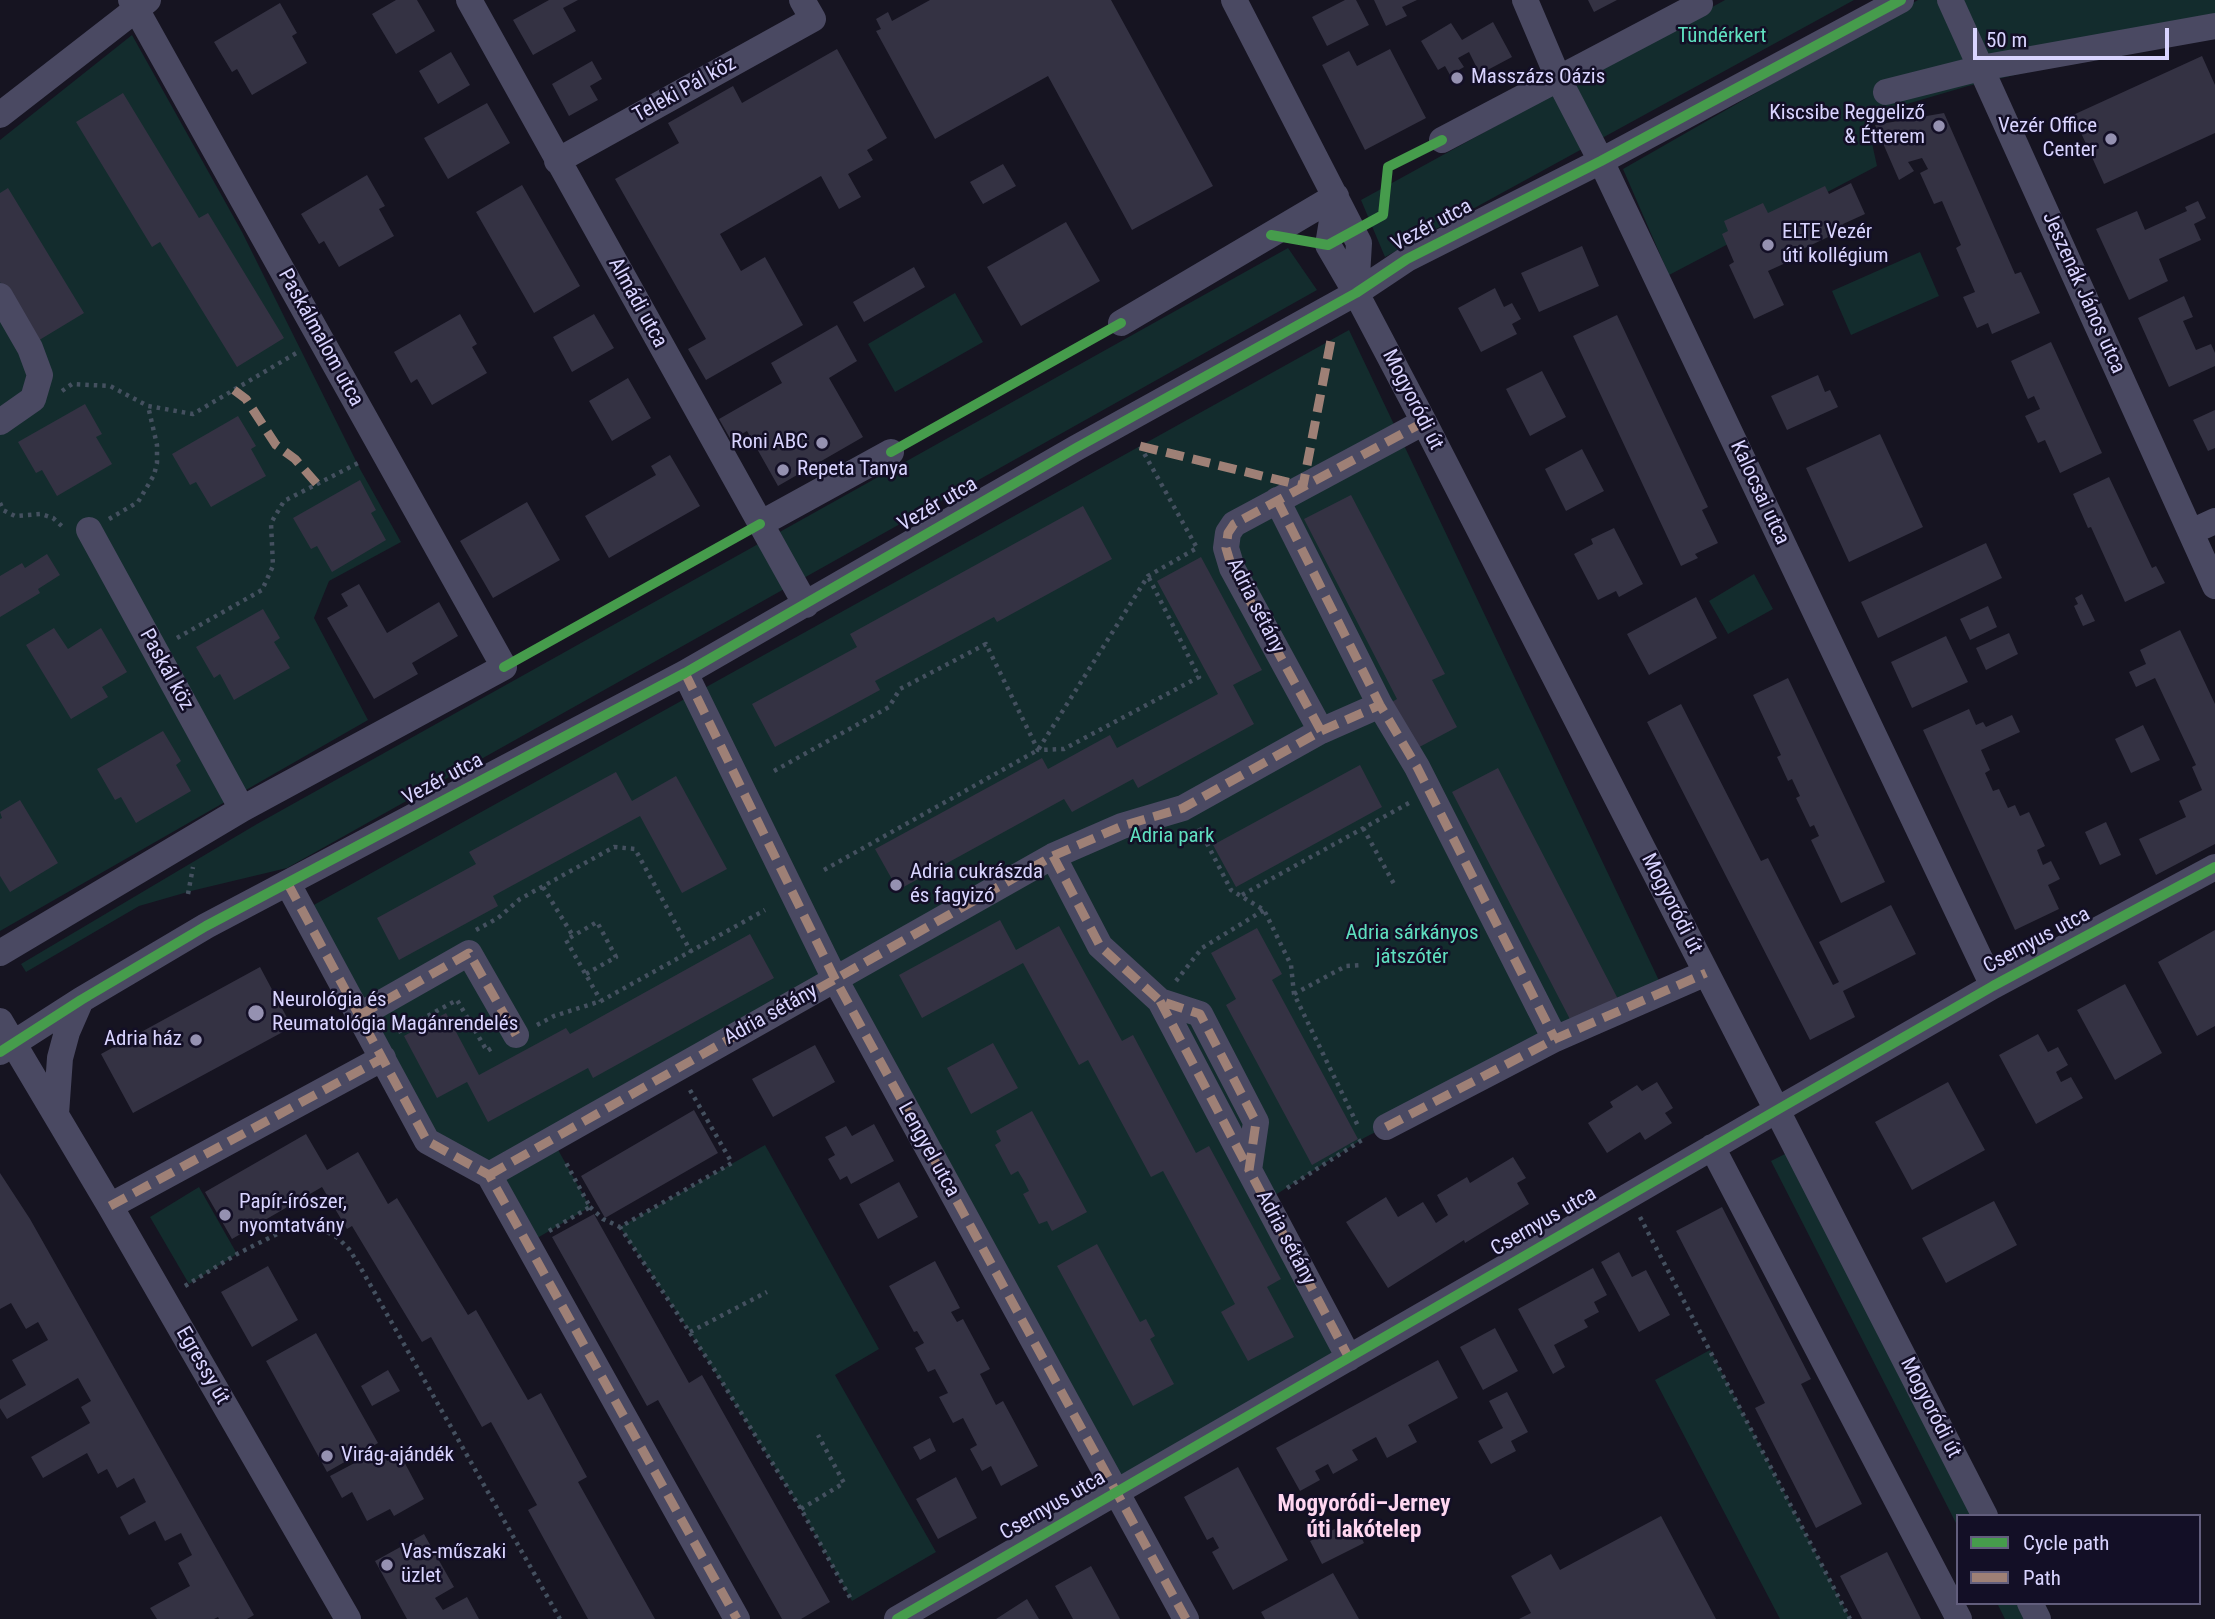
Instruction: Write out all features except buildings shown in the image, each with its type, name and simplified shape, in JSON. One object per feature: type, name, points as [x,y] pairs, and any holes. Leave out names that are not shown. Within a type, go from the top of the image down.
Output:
[{"type":"street","name":"Almádi utca","points":[[469,0],[806,605]]},
{"type":"street","points":[[1234,0],[1359,243],[1356,293]]},
{"type":"street","name":"Kalocsai utca","points":[[1525,0],[1559,80],[1601,161],[1993,986]]},
{"type":"street","name":"Vezér utca","points":[[4,1039],[81,1000],[206,926],[685,674],[1076,448],[1356,293],[1407,260],[1601,161],[1901,0]]},
{"type":"street","name":"Jeszenák János utca","points":[[1950,0],[2215,586]]},
{"type":"street","points":[[0,115],[138,3]]},
{"type":"street","name":"Paskálmalom utca","points":[[138,3],[320,339],[503,667],[242,809]]},
{"type":"street","points":[[1442,140],[1700,4]]},
{"type":"street","name":"Teleki Pál köz","points":[[557,160],[807,9]]},
{"type":"street","points":[[1886,92],[1981,68],[2215,26]]},
{"type":"street","points":[[1121,323],[1336,196]]},
{"type":"street","name":"Mogyoródi út","points":[[1356,293],[1984,1514]]},
{"type":"street","points":[[0,296],[30,348],[40,375],[33,399],[0,422]]},
{"type":"street","name":"Adria sétány","points":[[1321,731],[1232,568],[1226,548],[1228,533],[1234,524],[1424,422]]},
{"type":"street","points":[[760,523],[891,452]]},
{"type":"street","points":[[1278,500],[1380,705],[1429,792],[1555,1039]]},
{"type":"street","points":[[2191,532],[2215,521]]},
{"type":"street","name":"Paskál köz","points":[[89,530],[242,809]]},
{"type":"street","name":"Lengyel utca","points":[[685,674],[835,979],[1186,1619]]},
{"type":"street","name":"Adria sétány","points":[[489,1175],[1053,856],[1122,827],[1187,805],[1321,731],[1380,705]]},
{"type":"street","points":[[0,953],[242,809]]},
{"type":"street","name":"Adria sétány","points":[[1053,856],[1100,946],[1160,1001],[1200,1014],[1256,1122],[1249,1170],[1349,1358]]},
{"type":"street","name":"Csernyus utca","points":[[897,1619],[1993,986],[2215,867]]},
{"type":"street","points":[[289,884],[427,1141],[489,1175],[737,1619]]},
{"type":"street","points":[[360,1015],[469,953],[516,1035]]},
{"type":"street","points":[[1375,1133],[1555,1039],[1706,973]]},
{"type":"street","points":[[56,1114],[60,1058],[67,1032],[81,1000]]},
{"type":"street","name":"Egressy út","points":[[4,1039],[56,1114],[348,1619]]},
{"type":"street","points":[[110,1206],[379,1051]]},
{"type":"street","points":[[1712,1147],[1959,1619]]},
{"type":"path","points":[[33,399],[52,398],[72,384],[92,384],[110,386],[148,406],[193,414],[320,339]]},
{"type":"path","points":[[138,502],[154,475],[157,463],[156,438],[148,406]]},
{"type":"path","points":[[1038,750],[1148,576],[1197,548],[1140,446]]},
{"type":"path","points":[[155,651],[262,590],[273,566],[271,523],[284,501],[382,450]]},
{"type":"path","points":[[824,870],[1038,750],[1064,749],[1199,677],[1148,576]]},
{"type":"path","points":[[774,771],[889,707],[900,689],[986,644],[1038,750]]},
{"type":"path","points":[[1241,896],[1429,792]]},
{"type":"path","points":[[1187,805],[1231,890],[1264,910],[1291,965],[1294,995],[1375,1133],[1266,1201]]},
{"type":"path","points":[[1363,828],[1394,884]]},
{"type":"path","points":[[475,930],[498,918],[520,900],[614,846],[635,849],[691,952]]},
{"type":"path","points":[[543,887],[573,936]]},
{"type":"path","points":[[1160,1001],[1202,948],[1264,910]]},
{"type":"path","points":[[379,1051],[457,1000],[487,1051],[554,1016],[601,1001],[765,911]]},
{"type":"path","points":[[586,974],[616,957],[597,922],[566,940],[601,1001]]},
{"type":"path","points":[[1294,995],[1346,965],[1363,965]]},
{"type":"path","points":[[620,1227],[732,1163],[677,1068]]},
{"type":"path","points":[[552,1138],[590,1207],[603,1219],[620,1227],[690,1332],[801,1509],[852,1601]]},
{"type":"path","points":[[1629,1196],[1850,1619]]},
{"type":"path","points":[[527,1244],[590,1207]]},
{"type":"path","points":[[163,1298],[237,1254],[299,1223],[309,1222],[338,1238],[359,1265],[560,1619]]},
{"type":"path","points":[[690,1332],[767,1292]]},
{"type":"path","points":[[801,1509],[844,1483],[818,1435]]},
{"type":"green space","name":"Tündérkert","points":[[1725,0],[1854,0],[1385,257],[1361,200]]},
{"type":"green space","points":[[1918,0],[2215,0],[2215,28],[1968,86],[1866,116],[1877,166],[1669,275],[1623,169]]},
{"type":"green space","points":[[132,35],[242,232],[360,469],[401,542],[329,581],[314,618],[368,720],[0,931],[0,140]]},
{"type":"green space","points":[[1288,248],[1317,290],[287,868],[139,906],[26,972],[21,964],[257,824]]},
{"type":"green space","points":[[1920,252],[1939,296],[1851,335],[1832,291]]},
{"type":"green space","points":[[955,293],[983,342],[895,392],[868,344]]},
{"type":"green space","name":"Adria park","points":[[1349,330],[1664,991],[1555,1039],[1364,1138],[1266,1201],[1349,1358],[1116,1492],[835,980],[552,1139],[590,1207],[527,1244],[489,1175],[427,1141],[303,911]]},
{"type":"green space","points":[[1754,574],[1773,609],[1728,634],[1709,601]]},
{"type":"green space","points":[[765,1145],[879,1349],[835,1375],[936,1552],[852,1601],[801,1509],[690,1332],[620,1227]]},
{"type":"green space","points":[[1791,1151],[1977,1514],[1956,1514],[1956,1523],[1771,1161]]},
{"type":"green space","points":[[199,1187],[237,1254],[189,1284],[150,1217]]},
{"type":"green space","points":[[1710,1350],[1850,1619],[1780,1619],[1655,1380]]},
{"type":"green space","points":[[1998,1605],[2024,1605],[2031,1619],[2005,1619]]},
{"type":"marked path","points":[[1140,446],[1303,486],[1331,340]]},
{"type":"marked path","points":[[234,390],[246,399],[276,445],[295,459],[317,484]]},
{"type":"marked path","points":[[1321,731],[1232,568],[1226,548],[1228,533],[1234,524],[1424,422]]},
{"type":"marked path","points":[[1277,500],[1380,705]]},
{"type":"marked path","points":[[685,673],[835,979],[1186,1619]]},
{"type":"marked path","points":[[489,1175],[1053,856],[1122,826],[1183,808],[1321,731],[1380,705],[1417,767],[1555,1039]]},
{"type":"marked path","points":[[1053,856],[1100,946],[1160,1001],[1200,1014],[1256,1122],[1249,1170],[1349,1358]]},
{"type":"marked path","points":[[288,884],[427,1141],[489,1175],[737,1619]]},
{"type":"marked path","points":[[360,1015],[469,953],[516,1035]]},
{"type":"marked path","points":[[1386,1127],[1555,1039],[1706,973]]},
{"type":"marked path","points":[[1160,1001],[1249,1170]]},
{"type":"marked path","points":[[110,1206],[383,1058]]},
{"type":"cycle path","points":[[0,1052],[206,926],[685,673],[1076,448],[1356,293],[1407,259],[1601,161],[1901,0]]},
{"type":"cycle path","points":[[1271,235],[1328,245],[1383,215],[1388,167],[1442,140]]},
{"type":"cycle path","points":[[891,452],[1121,323]]},
{"type":"cycle path","points":[[504,667],[760,524]]},
{"type":"cycle path","points":[[897,1619],[1993,986],[2215,867]]},
{"type":"place","name":"Masszázs Oázis","points":[[1457,78]]},
{"type":"place","name":"Kiscsibe Reggeliző & Étterem","points":[[1939,126]]},
{"type":"place","name":"Vezér Office Center","points":[[2111,139]]},
{"type":"place","name":"ELTE Vezér úti kollégium","points":[[1768,245]]},
{"type":"place","name":"Roni ABC","points":[[822,443]]},
{"type":"place","name":"Repeta Tanya","points":[[783,470]]},
{"type":"place","name":"Adria cukrászda és fagyizó","points":[[896,885]]},
{"type":"place","name":"Neurológia és Reumatológia Magánrendelés","points":[[256,1013]]},
{"type":"place","name":"Adria ház","points":[[196,1040]]},
{"type":"place","name":"Papír-írószer, nyomtatvány","points":[[225,1215]]},
{"type":"place","name":"Virág-ajándék","points":[[327,1456]]},
{"type":"place","name":"Vas-műszaki üzlet","points":[[387,1565]]},
{"type":"district","name":"Mogyoródi–Jerney úti lakótelep","points":[[1364,1518]]},
{"type":"park label","name":"Adria sárkányos játszótér","points":[[1412,946]]}]
